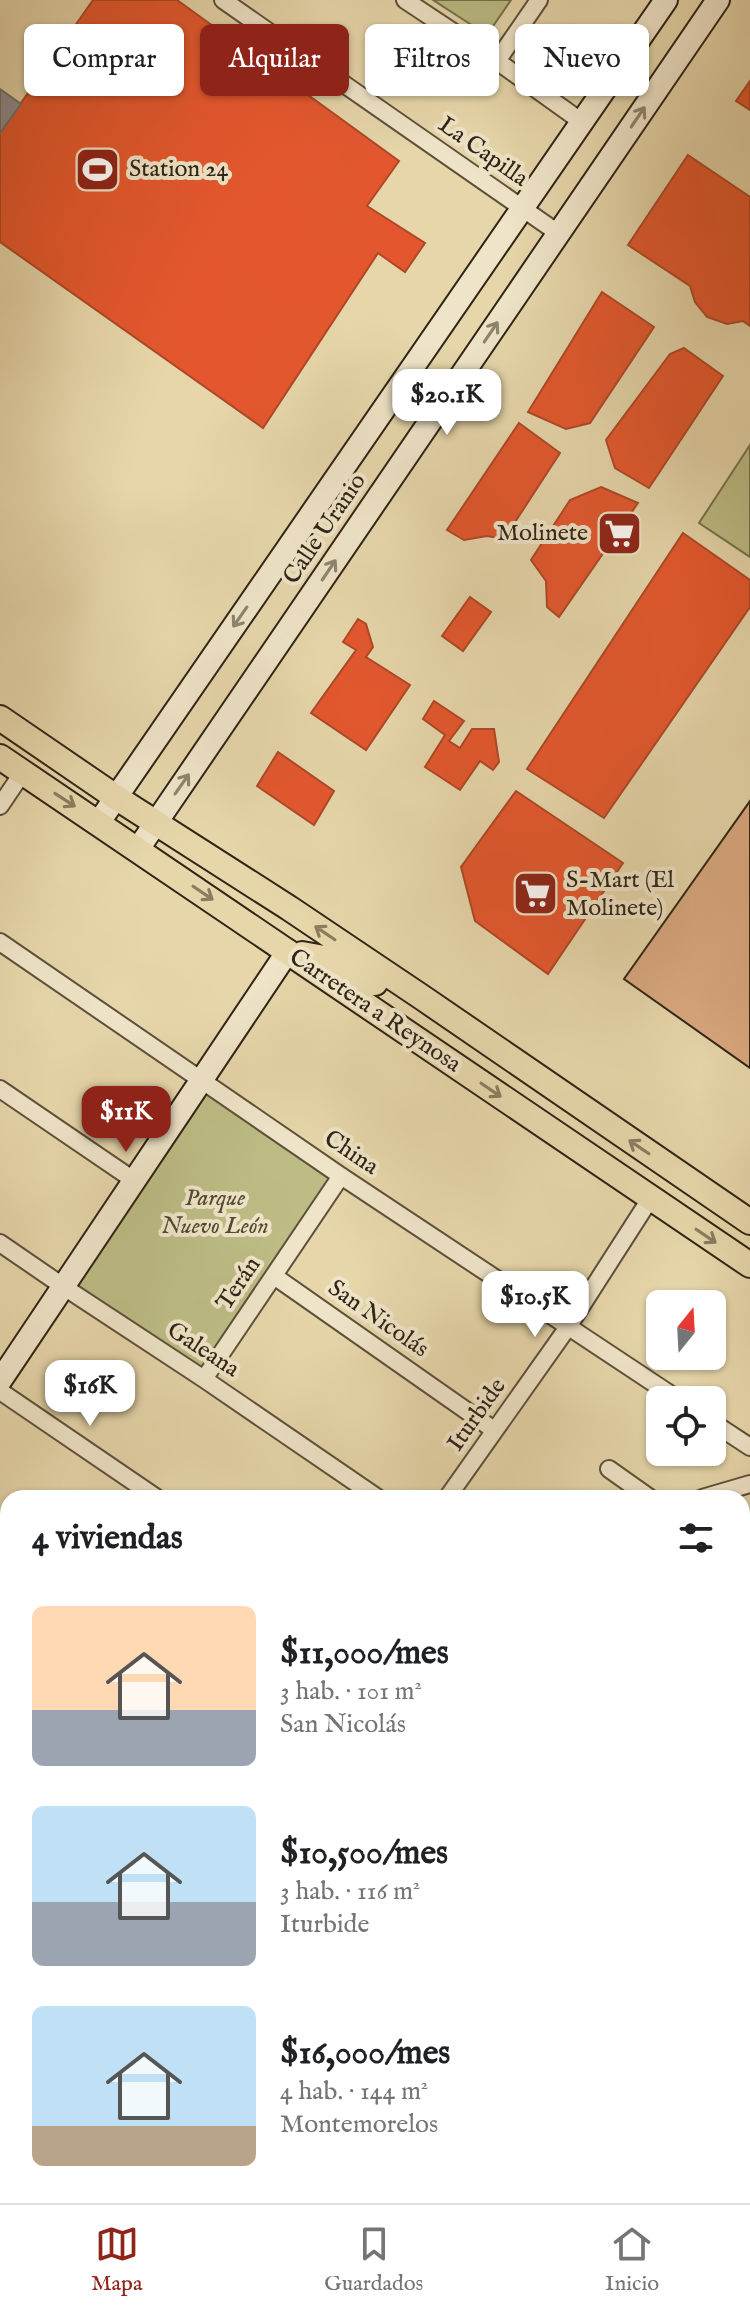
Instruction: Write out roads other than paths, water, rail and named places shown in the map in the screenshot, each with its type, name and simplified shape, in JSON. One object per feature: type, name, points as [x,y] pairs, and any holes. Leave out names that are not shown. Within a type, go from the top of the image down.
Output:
[{"type":"main road","name":"Carretera a Reynosa","points":[[0,718],[423,998],[750,1222]]},
{"type":"main road","name":"Carretera a Reynosa","points":[[0,757],[750,1265]]},
{"type":"main road","points":[[224,868],[275,925],[288,951],[324,958],[381,986],[423,998]]},
{"type":"street","name":"La Capilla","points":[[223,0],[558,233]]},
{"type":"street","points":[[405,0],[441,24]]},
{"type":"street","points":[[499,58],[539,0]]},
{"type":"street","name":"Calle Uranio","points":[[99,822],[666,0]]},
{"type":"street","name":"Calle Uranio","points":[[138,849],[558,233],[710,3]]},
{"type":"street","points":[[499,62],[582,122]]},
{"type":"street","points":[[0,806],[23,772]]},
{"type":"street","name":"China","points":[[0,942],[341,1176],[658,1386]]},
{"type":"street","points":[[0,1381],[288,951]]},
{"type":"street","points":[[0,1089],[135,1181]]},
{"type":"street","name":"Terán","points":[[204,1379],[341,1176]]},
{"type":"street","name":"Iturbide","points":[[453,1490],[568,1327],[650,1199]]},
{"type":"street","name":"Galeana","points":[[0,1243],[366,1490]]},
{"type":"street","name":"San Nicolás","points":[[274,1276],[494,1430]]},
{"type":"street","points":[[0,1391],[145,1490]]},
{"type":"street","points":[[726,1431],[750,1447]]},
{"type":"street","points":[[609,1469],[639,1490]]},
{"type":"street","points":[[729,1490],[750,1484]]},
{"type":"place","name":"Station 24","points":[[98,169]]},
{"type":"place","name":"Molinete","points":[[619,533]]},
{"type":"place","name":"S-Mart (El Molinete)","points":[[535,894]]},
{"type":"park label","name":"Parque Nuevo León","points":[[215,1212]]}]
